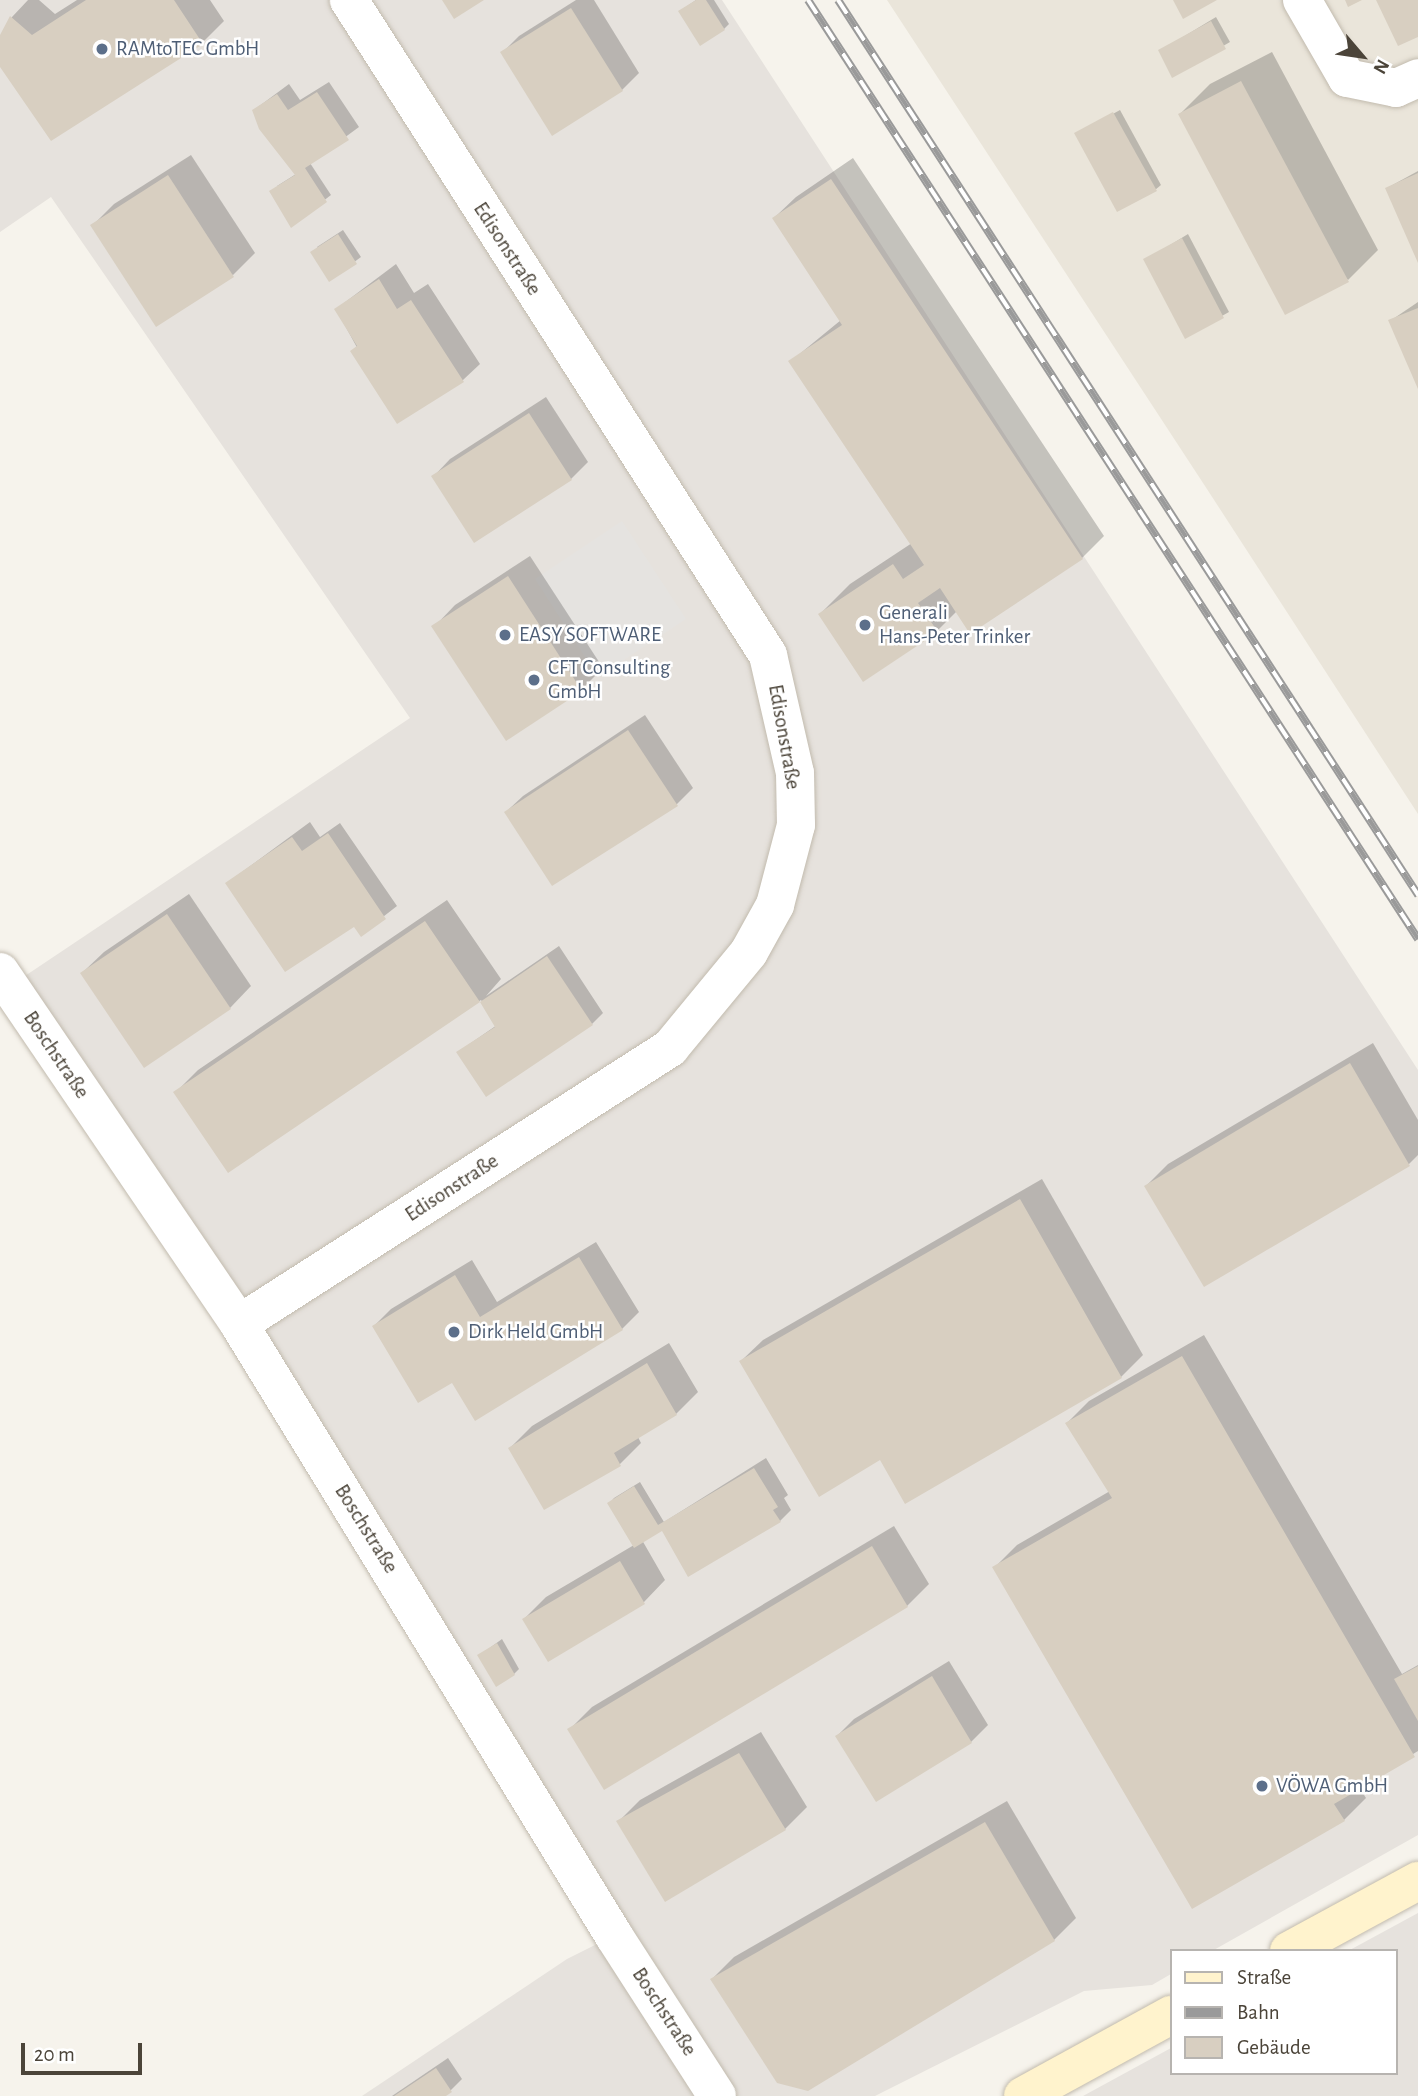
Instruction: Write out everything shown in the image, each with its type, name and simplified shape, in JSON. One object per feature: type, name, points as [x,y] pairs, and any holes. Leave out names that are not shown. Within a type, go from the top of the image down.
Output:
[{"type":"street","name":"Edisonstraße","points":[[239,1324],[670,1048],[749,952],[775,905],[796,825],[795,773],[768,655],[349,0]]},
{"type":"street","points":[[1302,0],[1348,78],[1396,88],[1418,78]]},
{"type":"street","name":"Boschstraße","points":[[0,972],[239,1324],[614,1936],[717,2096]]},
{"type":"street","points":[[1293,1949],[1418,1881]]},
{"type":"street","points":[[1023,2096],[1170,2016]]},
{"type":"shaded area","points":[[0,0],[722,0],[1418,1070],[1418,1835],[1216,1949],[1170,1949],[1170,1975],[1152,1985],[1084,1991],[875,2096],[362,2096],[567,1959],[613,1936],[10,986],[410,718],[51,197],[0,232]]},
{"type":"shaded area","points":[[887,0],[1418,0],[1418,814],[1205,486]]},
{"type":"shaded area","points":[[622,521],[686,619],[598,677],[535,579]]},
{"type":"shaded area","points":[[1418,1913],[1418,2096],[1083,2096],[1170,2049],[1170,2075],[1397,2075],[1397,1949],[1352,1949]]},
{"type":"building","points":[[86,0],[174,0],[203,44],[51,141],[0,67],[0,35],[10,16],[32,35]]},
{"type":"building","points":[[442,0],[484,0],[454,19]]},
{"type":"building","points":[[696,0],[706,0],[725,30],[700,46],[678,11]]},
{"type":"building","points":[[1173,0],[1217,0],[1183,19]]},
{"type":"building","points":[[1345,0],[1362,0],[1348,7]]},
{"type":"building","points":[[1376,0],[1418,0],[1418,37],[1398,46]]},
{"type":"building","points":[[571,8],[623,91],[552,136],[500,52]]},
{"type":"building","points":[[1211,21],[1226,49],[1172,78],[1158,50]]},
{"type":"building","points":[[1241,81],[1349,282],[1285,315],[1178,114]]},
{"type":"building","points":[[317,92],[349,140],[305,168],[327,202],[291,228],[269,191],[295,175],[259,129],[252,110],[277,94],[288,110]]},
{"type":"building","points":[[1113,112],[1157,191],[1117,212],[1074,133]]},
{"type":"building","points":[[1418,173],[1418,263],[1385,188]]},
{"type":"building","points":[[168,175],[234,277],[156,327],[90,225]]},
{"type":"building","points":[[831,179],[1083,559],[970,634],[940,588],[918,603],[938,632],[863,682],[818,614],[893,564],[903,579],[924,565],[788,361],[842,325],[772,218]]},
{"type":"building","points":[[338,234],[357,264],[329,282],[310,252]]},
{"type":"building","points":[[1182,238],[1224,318],[1185,339],[1143,259]]},
{"type":"building","points":[[379,279],[397,309],[411,300],[464,382],[397,424],[350,351],[357,346],[334,309]]},
{"type":"building","points":[[1418,308],[1418,389],[1388,320]]},
{"type":"building","points":[[529,413],[572,480],[474,543],[431,476]]},
{"type":"building","points":[[508,576],[582,691],[506,741],[431,626]]},
{"type":"building","points":[[628,730],[678,806],[552,886],[504,812]]},
{"type":"building","points":[[328,833],[386,919],[361,937],[354,927],[285,972],[225,883],[292,837],[302,851]]},
{"type":"building","points":[[167,914],[231,1009],[144,1068],[80,973]]},
{"type":"building","points":[[425,921],[480,1002],[228,1173],[173,1092]]},
{"type":"building","points":[[547,956],[593,1025],[486,1097],[456,1052],[495,1027],[480,1002]]},
{"type":"building","points":[[1350,1063],[1410,1166],[1204,1287],[1144,1186]]},
{"type":"building","points":[[1020,1199],[1122,1378],[905,1504],[880,1460],[819,1497],[739,1361]]},
{"type":"building","points":[[579,1257],[623,1330],[475,1421],[452,1383],[418,1403],[372,1326],[455,1275],[480,1317]]},
{"type":"building","points":[[1182,1356],[1415,1757],[1334,1804],[1345,1821],[1192,1909],[992,1567],[1112,1498],[1065,1423]]},
{"type":"building","points":[[647,1363],[677,1415],[614,1453],[621,1466],[544,1510],[508,1448]]},
{"type":"building","points":[[754,1468],[778,1507],[773,1510],[781,1522],[688,1577],[662,1531],[634,1548],[607,1503],[634,1486],[658,1525]]},
{"type":"building","points":[[872,1546],[908,1607],[604,1790],[567,1729]]},
{"type":"building","points":[[620,1561],[645,1604],[548,1662],[522,1619]]},
{"type":"building","points":[[497,1643],[515,1675],[496,1687],[477,1655]]},
{"type":"building","points":[[1418,1666],[1418,1721],[1394,1679]]},
{"type":"building","points":[[932,1676],[972,1743],[876,1802],[835,1736]]},
{"type":"building","points":[[739,1753],[786,1830],[665,1902],[616,1821]]},
{"type":"building","points":[[985,1822],[1055,1941],[808,2091],[777,2083],[710,1979]]},
{"type":"building","points":[[436,2068],[452,2092],[446,2096],[394,2096]]},
{"type":"railway","points":[[808,0],[1418,939]]},
{"type":"railway","points":[[838,0],[1418,895]]},
{"type":"place","name":"RAMtoTEC GmbH","points":[[102,49]]},
{"type":"place","name":"Generali Hans-Peter Trinker","points":[[865,625]]},
{"type":"place","name":"EASY SOFTWARE","points":[[505,635]]},
{"type":"place","name":"CFT Consulting GmbH","points":[[534,680]]},
{"type":"place","name":"Dirk Held GmbH","points":[[454,1332]]},
{"type":"place","name":"VÖWA GmbH","points":[[1262,1786]]}]
